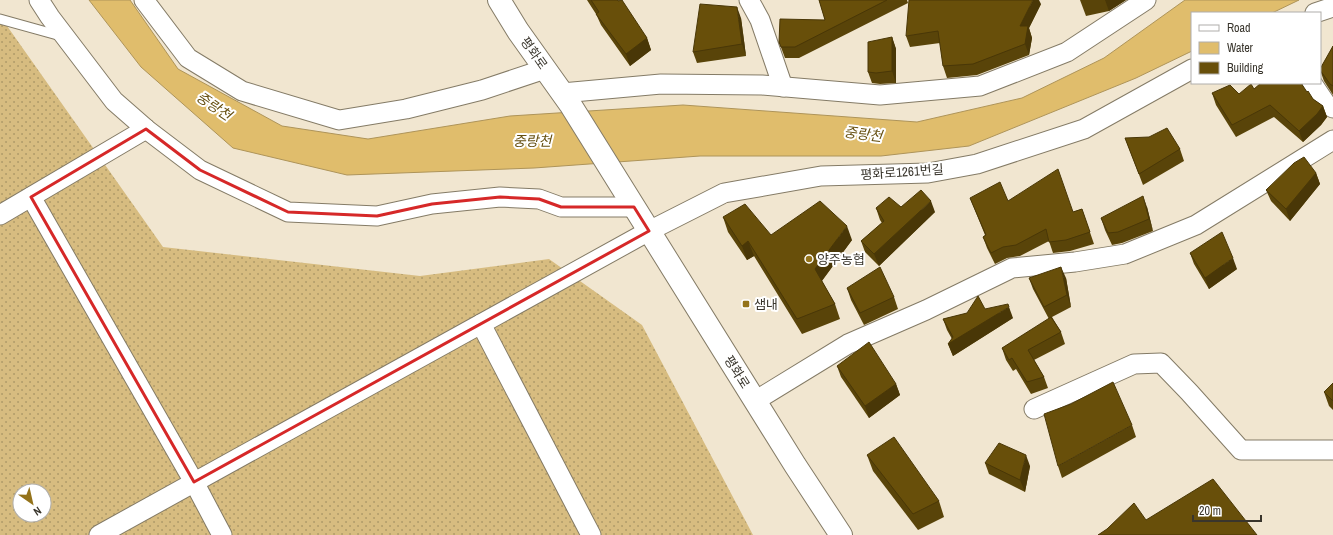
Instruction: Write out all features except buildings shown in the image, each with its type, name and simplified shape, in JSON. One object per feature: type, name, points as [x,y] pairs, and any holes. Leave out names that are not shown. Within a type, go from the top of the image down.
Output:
[{"type":"main road","name":"평화로","points":[[499,0],[518,31],[566,99],[755,401],[841,535]]},
{"type":"street","points":[[39,0],[50,17],[114,100],[146,129],[200,170],[288,212],[377,216],[432,204],[500,197],[539,199],[561,207],[634,207]]},
{"type":"street","points":[[144,0],[188,58],[242,91],[339,120],[414,107],[482,90],[545,69]]},
{"type":"street","points":[[566,99],[661,84],[762,85],[880,95],[980,86],[1067,52],[1146,0]]},
{"type":"street","points":[[751,1],[760,20],[782,87]]},
{"type":"street","points":[[1318,12],[1333,7]]},
{"type":"street","name":"평화로1261번길","points":[[99,535],[649,231],[724,193],[822,176],[928,173],[977,164],[1084,129],[1191,70]]},
{"type":"street","points":[[1313,84],[1326,104],[1333,108]]},
{"type":"street","points":[[0,215],[146,129]]},
{"type":"street","points":[[755,401],[848,344],[926,310],[1012,268],[1075,262],[1125,254],[1196,225],[1333,140]]},
{"type":"street","points":[[31,197],[194,482],[222,535]]},
{"type":"street","points":[[481,324],[591,535]]},
{"type":"street","points":[[1034,409],[1134,364],[1161,363],[1241,450],[1333,450]]},
{"type":"lane","points":[[0,19],[66,38]]},
{"type":"highlighted area","points":[[146,129],[200,170],[288,212],[377,216],[432,204],[500,197],[539,199],[561,207],[634,207],[649,231],[194,482],[31,197]]},
{"type":"shaded area","points":[[0,16],[163,247],[420,276],[549,259],[642,325],[753,535],[0,535]]},
{"type":"water","name":"중랑천","points":[[89,0],[130,0],[178,69],[282,126],[368,139],[510,116],[683,105],[917,122],[1022,98],[1104,58],[1185,0],[1299,0],[1274,12],[1191,12],[1191,51],[1136,78],[969,146],[881,156],[700,156],[534,168],[347,175],[233,148],[141,67]]},
{"type":"place","name":"양주농협","points":[[809,259]]},
{"type":"place","name":"샘내","points":[[746,304]]}]
